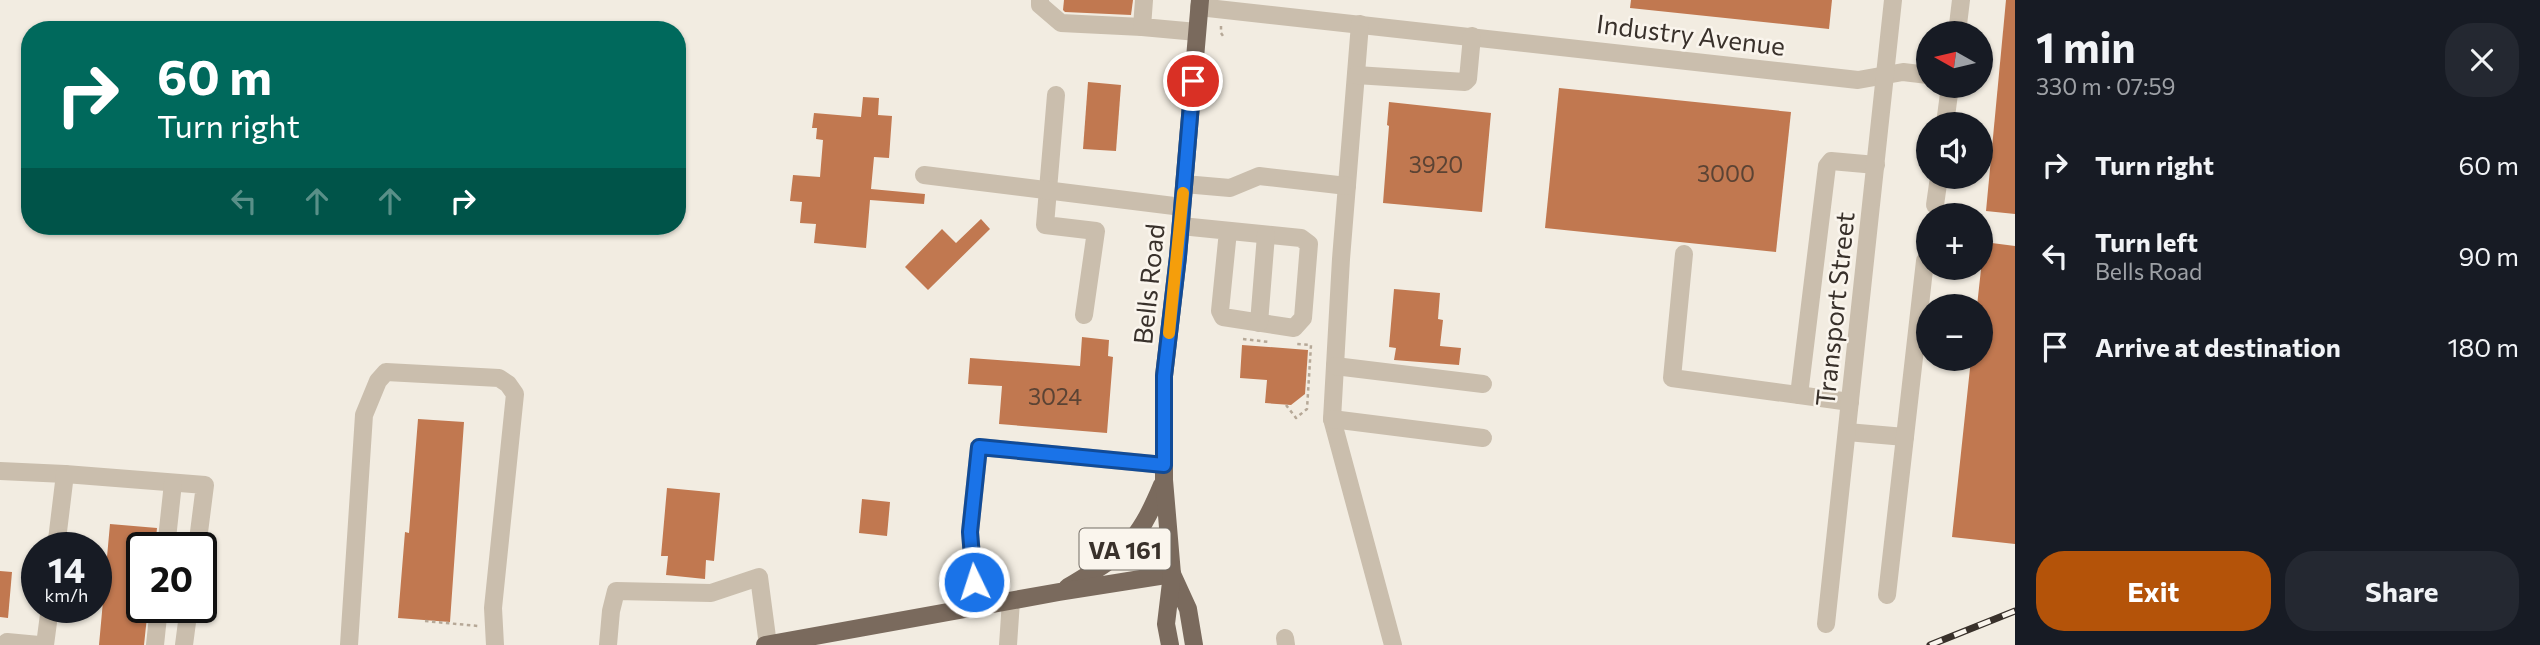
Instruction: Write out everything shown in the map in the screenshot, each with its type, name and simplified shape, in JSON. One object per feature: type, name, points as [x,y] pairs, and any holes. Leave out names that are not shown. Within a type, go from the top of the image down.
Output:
[{"type":"main road","name":"Bells Road","points":[[1172,574],[1164,473],[1164,376],[1181,226],[1199,3]]},
{"type":"main road","name":"VA 161","points":[[1059,592],[1124,551],[1148,518],[1164,473]]},
{"type":"main road","name":"VA 161","points":[[773,644],[1172,574]]},
{"type":"main road","points":[[1170,645],[1166,624],[1172,574]]},
{"type":"main road","points":[[1172,574],[1188,610],[1194,645]]},
{"type":"street","points":[[1040,0],[1040,5],[1061,23],[1197,32]]},
{"type":"street","points":[[1142,27],[1144,0]]},
{"type":"street","name":"Transport Street","points":[[1826,624],[1893,0]]},
{"type":"street","points":[[1958,21],[1961,0]]},
{"type":"street","name":"Industry Avenue","points":[[1199,3],[1360,24],[1858,80],[1903,72],[1916,74]]},
{"type":"street","points":[[1360,24],[1332,419],[1393,645]]},
{"type":"street","points":[[1356,75],[1465,82],[1468,79],[1472,36]]},
{"type":"street","points":[[1056,95],[1045,225],[1096,231],[1084,315]]},
{"type":"street","points":[[1799,395],[1827,166],[1831,161],[1876,165]]},
{"type":"street","points":[[924,175],[1182,207]]},
{"type":"street","points":[[1184,184],[1230,188],[1259,176],[1347,186]]},
{"type":"street","points":[[1181,226],[1301,238],[1310,244],[1303,318],[1294,328],[1223,317],[1220,311],[1228,231]]},
{"type":"street","points":[[1259,323],[1266,234]]},
{"type":"street","points":[[1684,254],[1672,378],[1850,402]]},
{"type":"street","points":[[1887,595],[1923,280]]},
{"type":"street","points":[[1335,366],[1483,384]]},
{"type":"street","points":[[349,645],[364,415],[377,381],[386,372],[499,378],[508,384],[515,394],[493,608],[495,645]]},
{"type":"street","points":[[1332,419],[1483,438]]},
{"type":"street","points":[[1847,432],[1905,437]]},
{"type":"street","points":[[976,607],[970,532],[979,447],[1164,473]]},
{"type":"street","points":[[0,471],[205,485],[199,532]]},
{"type":"street","points":[[58,532],[65,474]]},
{"type":"street","points":[[168,532],[173,483]]},
{"type":"street","points":[[608,645],[616,591],[711,593],[759,577],[773,644]]},
{"type":"street","points":[[1008,645],[1011,601]]},
{"type":"street","points":[[45,645],[48,623]]},
{"type":"street","points":[[155,645],[157,623]]},
{"type":"street","points":[[184,645],[187,623]]},
{"type":"street","points":[[4,643],[39,645]]},
{"type":"path","points":[[1243,339],[1279,342]]},
{"type":"path","points":[[1286,405],[1296,418],[1307,409],[1311,345],[1290,343]]},
{"type":"path","points":[[425,621],[473,625]]},
{"type":"building","points":[[1064,0],[1133,0],[1131,15],[1065,12]]},
{"type":"building","points":[[1631,0],[1832,0],[1829,29],[1630,8]]},
{"type":"building","points":[[2006,0],[2015,0],[2015,214],[1993,212],[1993,203],[1987,203],[1988,189],[1993,189],[1993,137]]},
{"type":"building","points":[[1088,82],[1121,85],[1116,151],[1083,149]]},
{"type":"building","points":[[1559,88],[1791,112],[1776,252],[1545,228]]},
{"type":"building","points":[[863,97],[879,98],[878,115],[892,116],[889,158],[874,157],[871,189],[925,194],[924,204],[870,200],[866,248],[814,243],[816,224],[800,223],[802,202],[790,201],[793,175],[820,177],[823,140],[816,139],[817,128],[812,128],[814,113],[861,117]]},
{"type":"building","points":[[1389,102],[1491,113],[1482,212],[1383,203]]},
{"type":"building","points":[[981,219],[990,229],[928,290],[905,267],[942,229],[956,243]]},
{"type":"building","points":[[1993,243],[2015,246],[2015,544],[1952,537],[1970,371],[1993,371],[1993,294],[1978,294],[1980,280],[1993,280]]},
{"type":"building","points":[[1394,289],[1440,293],[1438,319],[1443,320],[1440,346],[1461,348],[1459,365],[1394,360],[1396,348],[1389,347]]},
{"type":"building","points":[[1082,337],[1109,340],[1108,356],[1113,357],[1107,433],[999,424],[1002,386],[968,384],[970,358],[1080,366]]},
{"type":"building","points":[[1242,345],[1308,350],[1305,394],[1291,405],[1265,403],[1267,380],[1240,378]]},
{"type":"building","points":[[418,419],[464,422],[450,622],[398,618],[405,532],[409,533]]},
{"type":"building","points":[[667,488],[720,493],[714,561],[706,560],[705,579],[666,575],[668,556],[661,556]]},
{"type":"building","points":[[862,499],[890,502],[887,536],[859,533]]},
{"type":"building","points":[[110,524],[157,528],[157,532],[126,532],[126,623],[146,623],[144,645],[99,645],[101,623],[112,623],[112,532],[109,532]]},
{"type":"building","points":[[0,571],[12,572],[8,618],[0,617]]},
{"type":"railway","points":[[1930,645],[2015,611]]},
{"type":"slow traffic","points":[[1169,333],[1183,193]]},
{"type":"route","points":[[974,582],[970,532],[979,447],[1164,465],[1164,376],[1178,257],[1193,81]]}]
